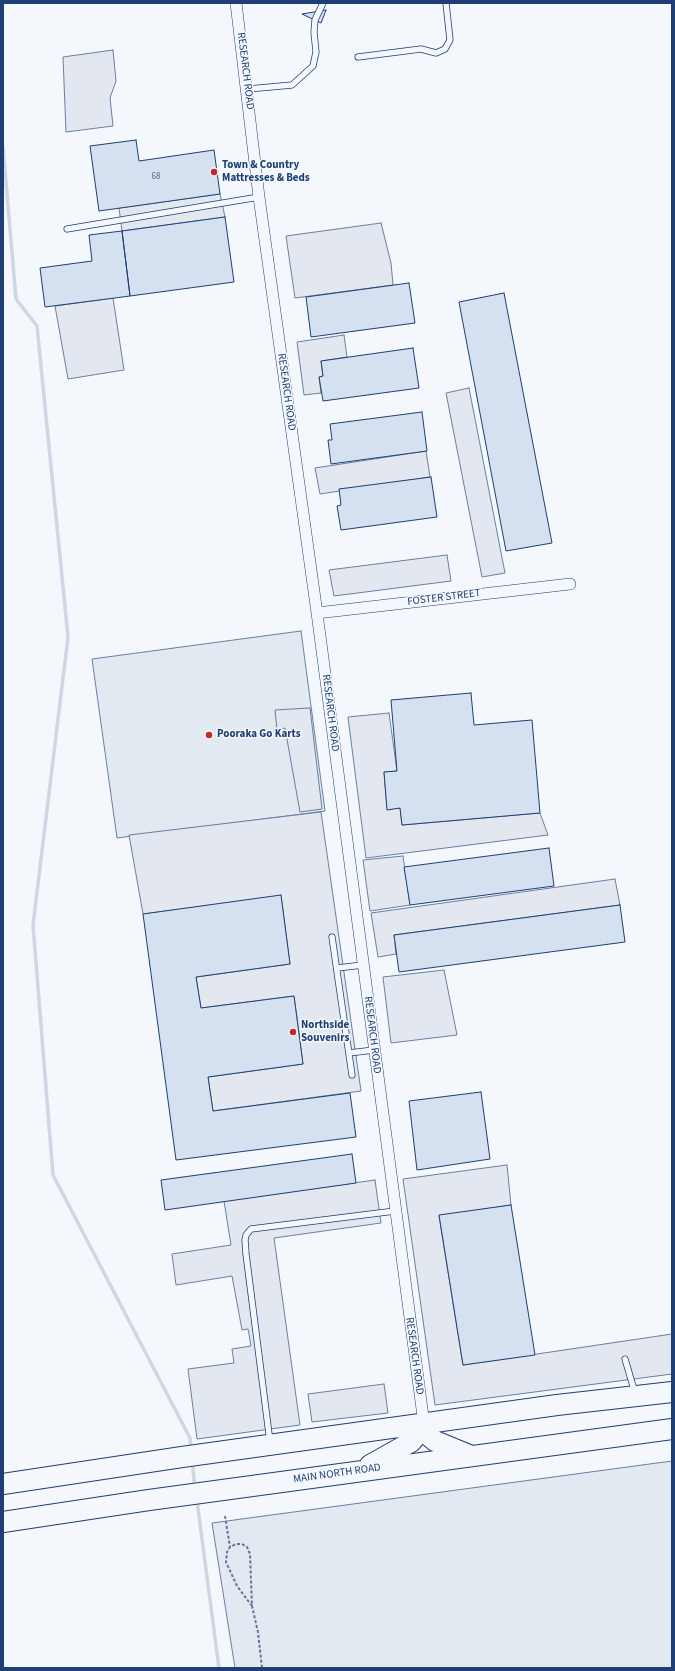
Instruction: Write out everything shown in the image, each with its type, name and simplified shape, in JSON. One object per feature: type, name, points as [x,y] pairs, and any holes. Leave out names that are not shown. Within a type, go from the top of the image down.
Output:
[{"type":"highway","points":[[3,1484],[191,1455],[557,1405],[672,1392]]},
{"type":"highway","points":[[424,1424],[429,1436],[435,1441],[473,1456]]},
{"type":"highway","points":[[359,1471],[411,1442],[424,1424]]},
{"type":"highway","name":"MAIN NORTH ROAD","points":[[3,1522],[359,1471],[672,1430]]},
{"type":"street","name":"RESEARCH ROAD","points":[[236,3],[248,89],[259,197],[317,613],[424,1424]]},
{"type":"street","name":"FOSTER STREET","points":[[317,613],[570,584]]},
{"type":"lane","points":[[248,89],[292,84],[305,75],[313,66],[316,52],[314,32],[316,20],[323,3]]},
{"type":"lane","points":[[358,57],[421,49],[436,53],[445,49],[450,40],[446,3]]},
{"type":"lane","points":[[67,229],[259,197]]},
{"type":"lane","points":[[332,937],[352,1075]]},
{"type":"lane","points":[[337,968],[363,965]]},
{"type":"lane","points":[[349,1053],[374,1050]]},
{"type":"lane","points":[[270,1445],[246,1254],[246,1235],[252,1229],[395,1211]]},
{"type":"lane","points":[[625,1359],[636,1397]]},
{"type":"path","points":[[225,1516],[230,1547]]},
{"type":"path","points":[[252,1606],[230,1572],[226,1562],[227,1552],[230,1547],[236,1544],[242,1544],[247,1547],[250,1554],[252,1606],[258,1632],[262,1668]]},
{"type":"shaded area","points":[[113,50],[116,81],[110,98],[113,126],[66,132],[63,57]]},
{"type":"shaded area","points":[[220,194],[225,217],[122,231],[119,208]]},
{"type":"shaded area","points":[[381,223],[391,263],[393,285],[295,298],[286,236]]},
{"type":"shaded area","points":[[113,298],[124,370],[68,379],[55,306]]},
{"type":"shaded area","points":[[344,335],[347,357],[321,361],[323,376],[319,377],[321,393],[304,395],[297,342]]},
{"type":"shaded area","points":[[469,388],[505,573],[482,577],[446,393]]},
{"type":"shaded area","points":[[426,451],[430,477],[320,494],[315,468]]},
{"type":"shaded area","points":[[447,555],[451,581],[334,596],[329,570]]},
{"type":"shaded area","name":"Pooraka Go Karts","points":[[301,631],[325,811],[117,838],[92,659]]},
{"type":"shaded area","points":[[310,708],[322,809],[300,812],[285,728],[277,730],[275,710]]},
{"type":"shaded area","points":[[389,713],[397,771],[384,772],[387,809],[400,808],[402,825],[540,813],[548,835],[366,858],[348,717]]},
{"type":"shaded area","points":[[321,812],[361,1091],[213,1111],[208,1077],[303,1064],[294,996],[201,1008],[196,977],[290,964],[281,896],[143,914],[129,835]]},
{"type":"shaded area","points":[[403,856],[410,905],[370,911],[363,860]]},
{"type":"shaded area","points":[[615,879],[620,905],[394,935],[396,954],[378,957],[371,913]]},
{"type":"shaded area","points":[[444,970],[457,1035],[391,1043],[383,977]]},
{"type":"shaded area","points":[[507,1165],[511,1205],[439,1216],[463,1365],[672,1334],[672,1374],[435,1405],[403,1179]]},
{"type":"shaded area","points":[[375,1180],[381,1223],[274,1238],[300,1425],[197,1439],[188,1369],[234,1363],[232,1349],[251,1346],[248,1329],[242,1330],[232,1276],[176,1285],[172,1254],[231,1245],[224,1201]]},
{"type":"shaded area","points":[[384,1384],[388,1413],[312,1422],[308,1394]]},
{"type":"shaded area","points":[[672,1461],[672,1668],[235,1668],[212,1523]]},
{"type":"building","points":[[326,10],[321,23],[302,14]]},
{"type":"building","points":[[136,140],[139,161],[214,150],[220,194],[99,211],[90,146]]},
{"type":"building","points":[[225,217],[234,282],[130,296],[122,231]]},
{"type":"building","points":[[122,231],[130,296],[45,307],[40,268],[92,261],[89,235]]},
{"type":"building","points":[[409,283],[415,323],[311,337],[306,297]]},
{"type":"building","points":[[504,293],[552,543],[506,551],[459,302]]},
{"type":"building","points":[[413,348],[419,388],[323,401],[319,377],[323,376],[321,361]]},
{"type":"building","points":[[422,412],[427,451],[331,464],[328,440],[332,440],[330,424]]},
{"type":"building","points":[[431,477],[437,517],[341,530],[337,506],[341,505],[339,489]]},
{"type":"building","points":[[471,693],[474,725],[532,720],[540,813],[402,825],[400,808],[387,810],[384,772],[397,771],[391,700]]},
{"type":"building","points":[[549,848],[554,886],[410,905],[404,867]]},
{"type":"building","points":[[281,895],[290,964],[196,977],[201,1008],[294,996],[303,1064],[208,1077],[213,1111],[350,1093],[356,1137],[176,1160],[143,914]]},
{"type":"building","points":[[620,905],[625,942],[399,972],[394,935]]},
{"type":"building","points":[[481,1092],[490,1159],[417,1170],[409,1101]]},
{"type":"building","points":[[352,1154],[356,1183],[165,1210],[161,1180]]},
{"type":"building","points":[[511,1205],[535,1355],[463,1365],[439,1215]]},
{"type":"waterway","points":[[3,147],[16,299],[37,326],[68,637],[33,925],[53,1175],[190,1438],[191,1449]]},
{"type":"waterway","points":[[192,1461],[195,1488]]},
{"type":"waterway","points":[[197,1501],[219,1668]]},
{"type":"place","name":"Town & Country Mattresses & Beds","points":[[214,172]]},
{"type":"place","name":"Pooraka Go Karts","points":[[209,735]]},
{"type":"place","name":"Northside Souvenirs","points":[[293,1032]]}]
